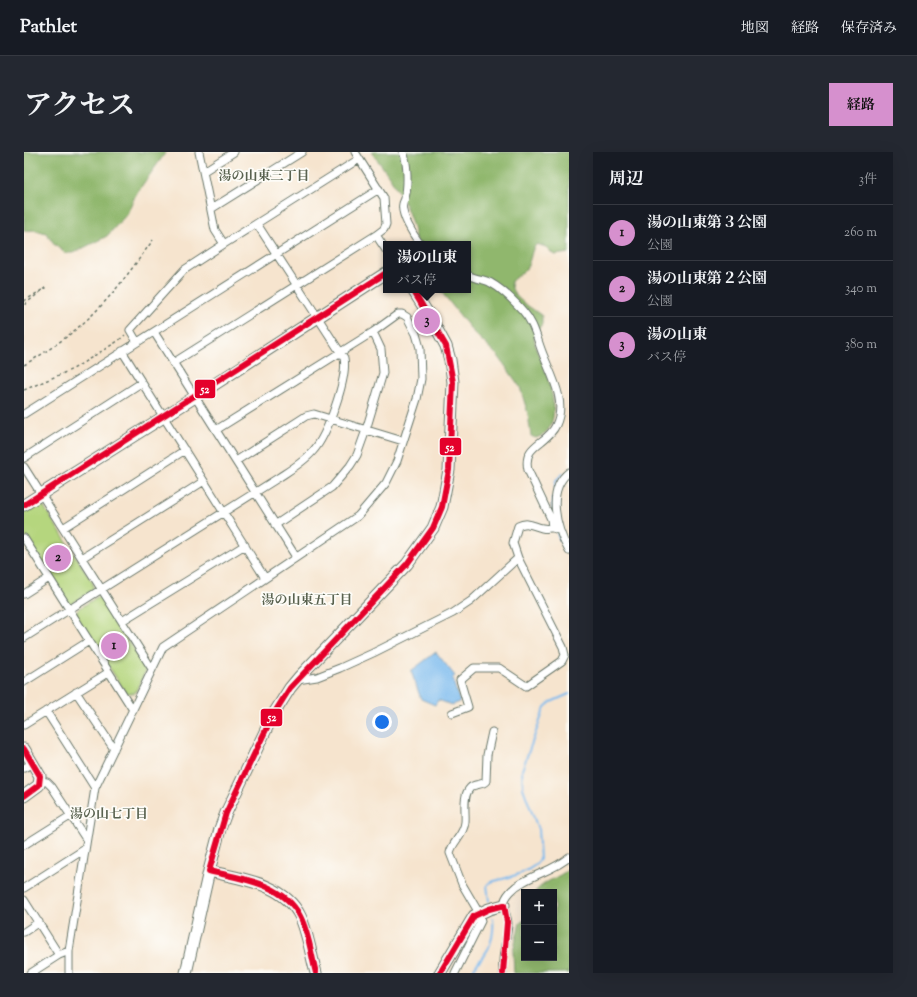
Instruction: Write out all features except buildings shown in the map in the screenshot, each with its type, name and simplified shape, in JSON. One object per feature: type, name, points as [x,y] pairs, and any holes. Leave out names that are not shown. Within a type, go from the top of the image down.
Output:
[{"type":"street","points":[[199,152],[212,209],[215,230],[224,244]]},
{"type":"street","points":[[204,171],[234,152]]},
{"type":"street","points":[[212,209],[302,152]]},
{"type":"street","points":[[173,363],[376,235],[386,224],[384,198],[354,152]]},
{"type":"street","points":[[403,152],[407,167],[405,198],[402,205],[403,212],[418,241]]},
{"type":"street","points":[[137,342],[130,330],[184,270],[359,159]]},
{"type":"street","points":[[24,414],[378,189]]},
{"type":"street","points":[[24,638],[255,493],[300,463],[321,441],[330,418],[345,367],[344,358],[257,224]]},
{"type":"street","points":[[376,235],[383,246]]},
{"type":"street","points":[[24,505],[195,398],[383,276]]},
{"type":"street","points":[[471,277],[476,280],[490,282],[523,311],[534,327],[556,385],[559,410],[556,425],[529,452],[526,464],[551,519],[552,527]]},
{"type":"street","points":[[186,973],[220,829],[226,813],[273,715],[297,680],[407,564],[433,528],[442,507],[449,470],[454,382],[446,346],[415,293]]},
{"type":"street","points":[[69,973],[69,950],[95,788],[163,647],[358,516],[374,499],[386,483],[397,461],[421,379],[420,348],[416,334],[407,317],[402,314],[398,314],[373,332],[216,430]]},
{"type":"street","points":[[154,332],[296,557]]},
{"type":"street","points":[[275,525],[332,487],[350,466],[366,430],[383,373],[381,349],[373,332]]},
{"type":"street","points":[[122,351],[141,383],[225,512],[265,578]]},
{"type":"street","points":[[24,458],[141,383]]},
{"type":"street","points":[[236,461],[306,416],[314,414],[403,441]]},
{"type":"street","points":[[63,528],[185,450]]},
{"type":"street","points":[[24,467],[152,669]]},
{"type":"street","points":[[569,472],[560,479],[555,503],[560,531],[569,550]]},
{"type":"street","points":[[82,558],[204,481]]},
{"type":"street","points":[[452,713],[468,707],[460,680],[474,668],[499,668],[526,686],[564,659],[563,648],[518,558],[513,543],[518,526],[523,524],[543,528],[552,527],[560,531]]},
{"type":"street","points":[[24,538],[27,548],[49,578],[133,710]]},
{"type":"street","points":[[122,621],[245,545]]},
{"type":"street","points":[[297,680],[317,677],[340,668],[374,653],[453,613],[476,597],[518,558]]},
{"type":"street","points":[[24,594],[49,578]]},
{"type":"street","points":[[24,682],[88,641]]},
{"type":"street","points":[[24,725],[109,672]]},
{"type":"street","points":[[76,692],[114,749]]},
{"type":"street","points":[[46,711],[95,788]]},
{"type":"street","points":[[455,973],[480,925],[479,913],[462,884],[450,853],[464,827],[465,808],[469,789],[474,786],[484,784],[486,781],[487,755],[492,732]]},
{"type":"street","points":[[24,749],[28,765],[40,776],[39,786],[24,796]]},
{"type":"street","points":[[40,781],[47,782],[52,787],[86,840]]},
{"type":"street","points":[[24,845],[70,816]]},
{"type":"street","points":[[24,888],[85,849]]},
{"type":"street","points":[[503,973],[502,964],[508,922],[504,905],[513,888],[558,865],[569,856]]},
{"type":"street","points":[[209,871],[270,888],[283,894],[292,904],[300,917],[316,973]]},
{"type":"street","points":[[24,900],[59,955]]},
{"type":"street","points":[[440,973],[454,952],[470,923],[479,913],[504,905]]},
{"type":"street","points":[[24,932],[39,922]]},
{"type":"street","points":[[31,973],[69,950]]},
{"type":"path","points":[[24,365],[52,348],[91,316],[125,278],[153,240]]},
{"type":"path","points":[[24,301],[45,288],[24,305]]},
{"type":"path","points":[[24,390],[73,369],[118,342],[130,330]]},
{"type":"green space","points":[[24,152],[166,152],[136,194],[127,214],[107,236],[73,253],[65,253],[56,246],[46,233],[34,230],[24,231]]},
{"type":"green space","points":[[371,152],[569,152],[569,253],[554,255],[546,247],[537,244],[526,268],[511,281],[517,297],[542,316],[542,324],[536,333],[535,338],[536,349],[550,385],[554,407],[550,426],[545,433],[536,438],[531,436],[528,414],[520,387],[499,357],[474,333],[442,293],[471,293],[471,241],[416,241],[414,231],[406,207],[387,173]]},
{"type":"green space","points":[[39,503],[42,504],[93,583],[93,590],[71,604],[67,602],[24,534],[24,512]]},
{"type":"green space","points":[[97,597],[101,598],[145,667],[145,672],[135,693],[126,693],[76,616],[77,610]]},
{"type":"green space","points":[[569,869],[569,973],[514,973],[513,951],[521,922],[521,961],[557,961],[557,889],[538,889]]},
{"type":"water","points":[[436,652],[455,676],[452,678],[460,702],[452,705],[438,700],[435,705],[421,699],[411,671]]},
{"type":"waterway","points":[[555,488],[556,480],[563,474]]},
{"type":"waterway","points":[[552,498],[553,511]]},
{"type":"waterway","points":[[557,533],[561,542]]},
{"type":"waterway","points":[[489,901],[487,885],[491,882],[511,877],[525,871],[531,868],[540,859],[538,829],[523,788],[522,770],[545,707],[551,702],[569,694]]},
{"type":"waterway","points":[[472,973],[490,945],[493,934],[493,918]]},
{"type":"transit line","name":"52","points":[[24,505],[383,275]]},
{"type":"transit line","name":"52","points":[[209,871],[226,813],[273,715],[290,688],[407,564],[433,528],[442,507],[449,470],[453,382],[446,346],[415,293]]},
{"type":"transit line","name":"52","points":[[24,749],[40,776],[39,785],[24,796]]},
{"type":"transit line","name":"52","points":[[209,871],[260,884],[272,889],[293,905],[306,929],[316,973]]},
{"type":"transit line","name":"52","points":[[440,973],[474,916],[489,909],[504,905]]},
{"type":"transit line","name":"52","points":[[503,973],[507,922],[504,905]]},
{"type":"place","name":"湯の山東","points":[[427,321]]},
{"type":"place","name":"湯の山東第２公園","points":[[58,558]]},
{"type":"place","name":"湯の山東第３公園","points":[[114,646]]},
{"type":"district","name":"湯の山東三丁目","points":[[264,177]]},
{"type":"district","name":"湯の山東五丁目","points":[[307,601]]},
{"type":"district","name":"湯の山七丁目","points":[[109,815]]}]
